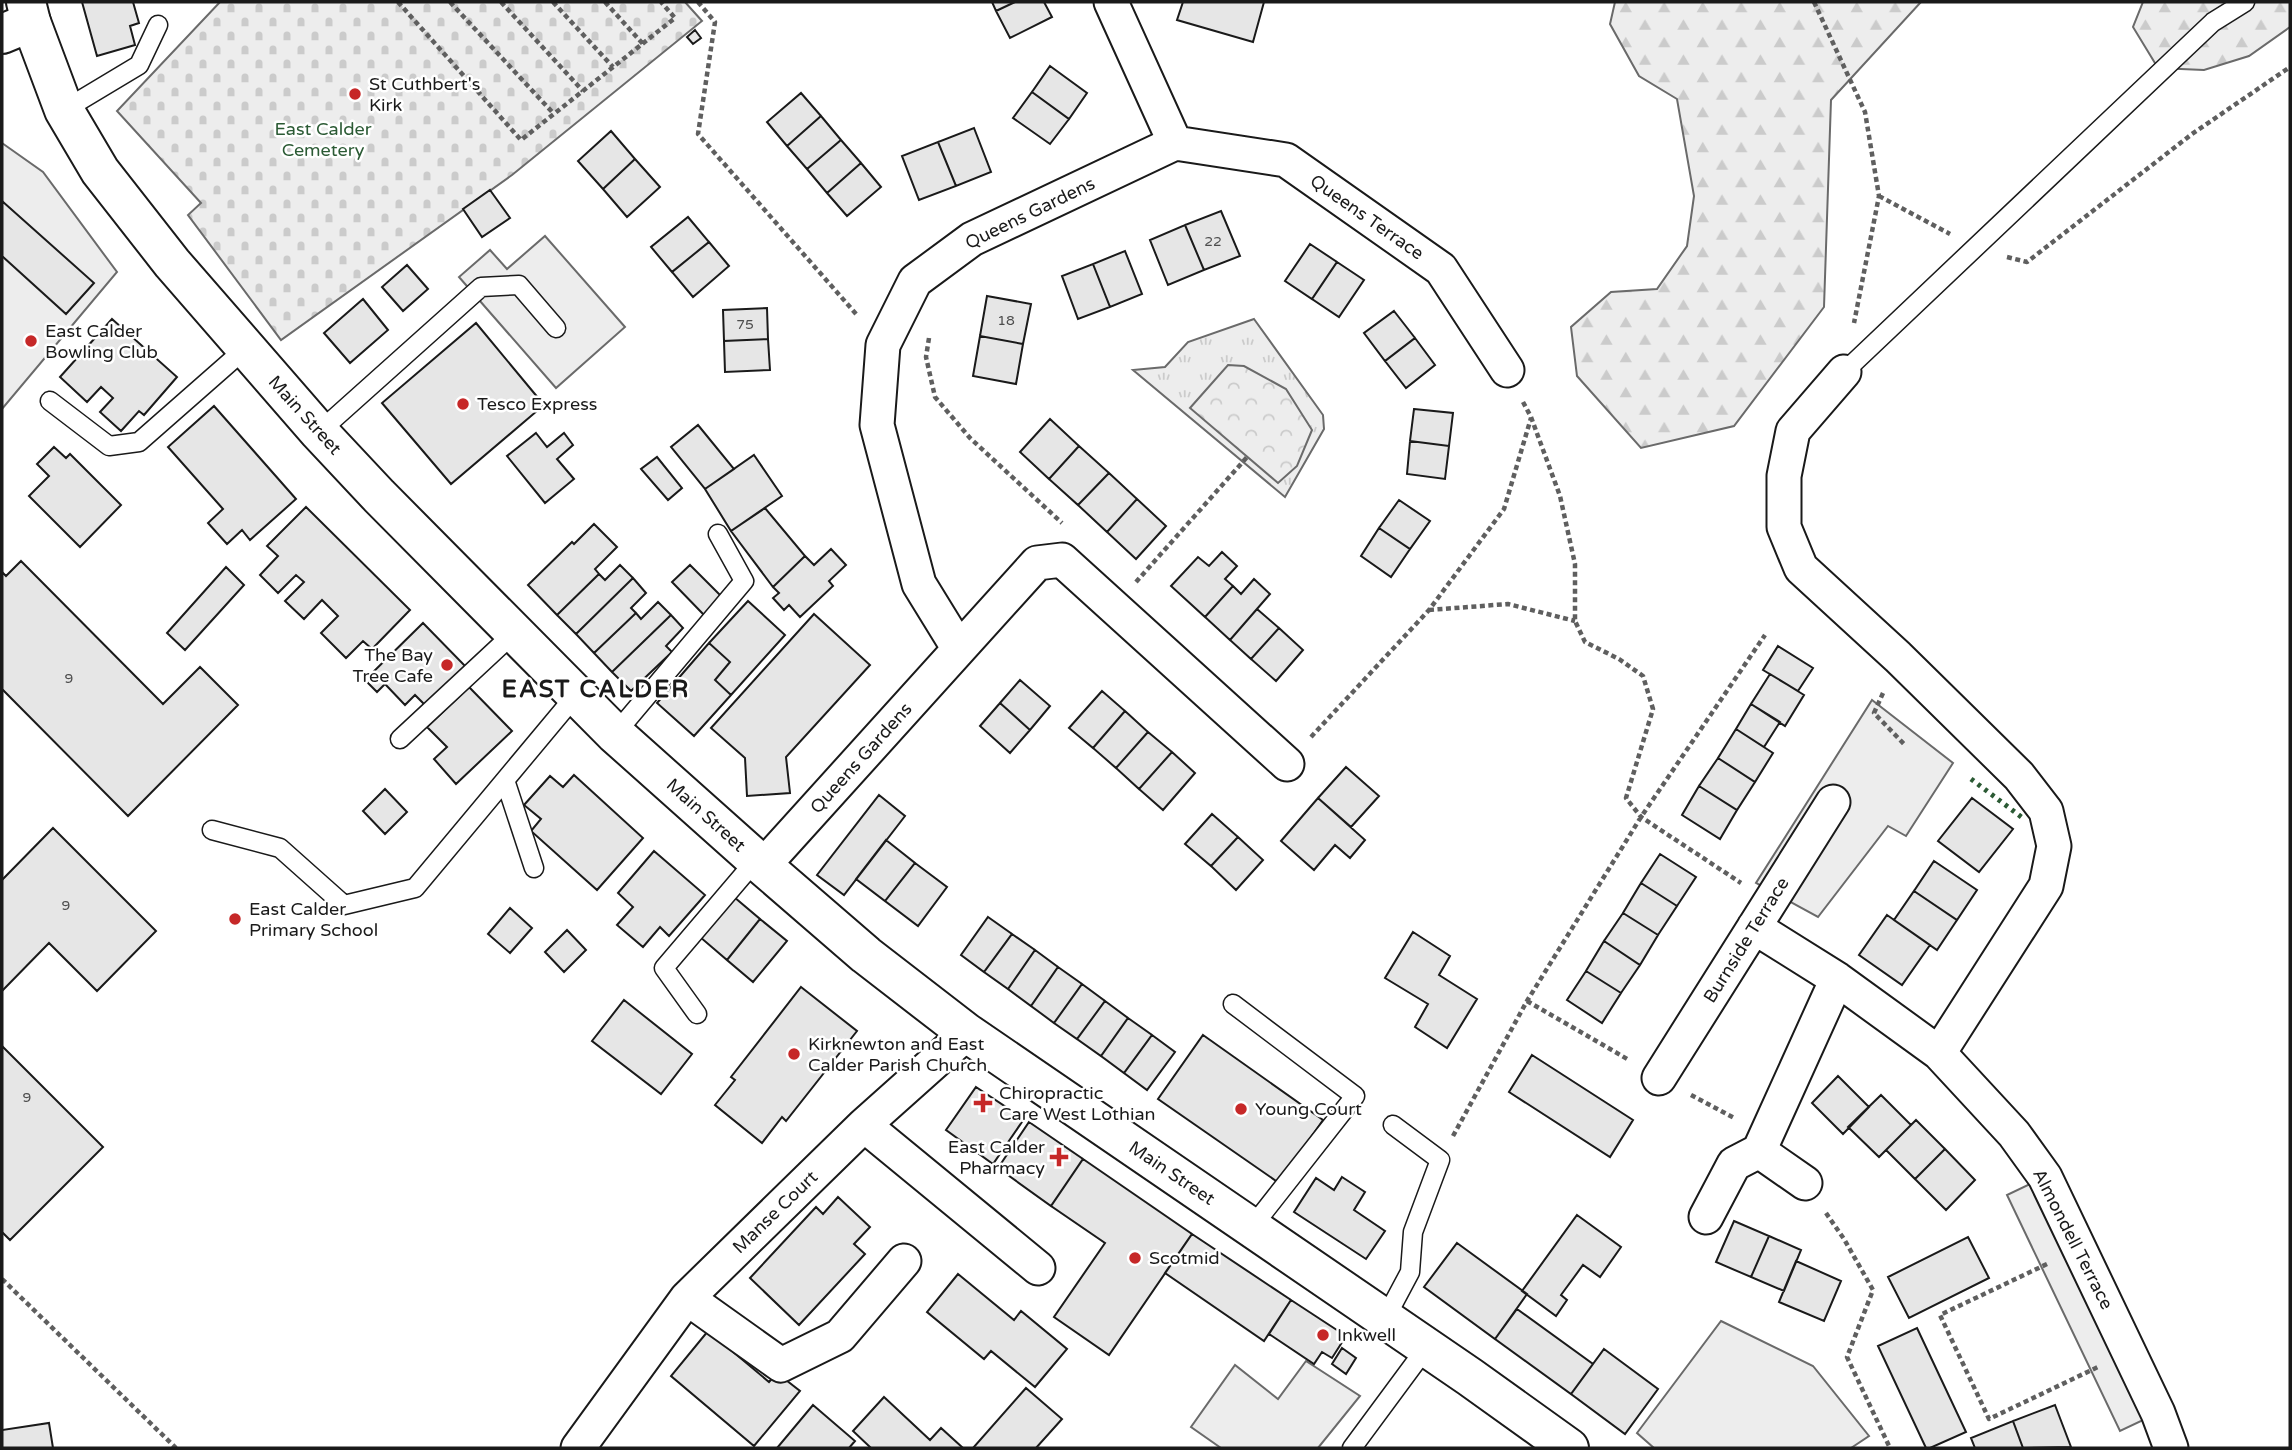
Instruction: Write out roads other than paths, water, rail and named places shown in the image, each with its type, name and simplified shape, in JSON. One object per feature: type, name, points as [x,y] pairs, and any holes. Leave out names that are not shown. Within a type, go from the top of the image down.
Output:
[{"type":"main road","name":"Main Street","points":[[19,19],[64,110],[100,170],[172,263],[319,432],[379,496],[615,734],[866,955],[967,1032],[1569,1448]]},
{"type":"street","points":[[1111,2],[1175,143]]},
{"type":"street","name":"Queens Gardens","points":[[960,649],[919,584],[877,425],[883,345],[915,281],[972,239],[1175,143]]},
{"type":"street","name":"Queens Terrace","points":[[1175,143],[1286,160],[1441,269],[1507,370]]},
{"type":"street","points":[[1844,372],[1793,431],[1784,476],[1784,527],[1801,568],[1898,657],[2020,776],[2046,811],[2054,846],[2046,886],[1939,1053]]},
{"type":"street","name":"Queens Gardens","points":[[760,863],[1037,563],[1062,560],[1287,764]]},
{"type":"street","name":"Burnside Terrace","points":[[1659,1078],[1833,802]]},
{"type":"street","name":"Almondell Terrace","points":[[1762,915],[1837,979],[1939,1053],[2014,1134],[2045,1177],[2158,1413],[2171,1448]]},
{"type":"street","points":[[1706,1217],[1734,1164],[1759,1151],[1837,979]]},
{"type":"street","name":"Manse Court","points":[[578,1448],[687,1298],[864,1125],[967,1032]]},
{"type":"street","points":[[864,1125],[1038,1268]]},
{"type":"street","points":[[1759,1151],[1805,1183]]},
{"type":"street","points":[[687,1298],[781,1365],[840,1336],[904,1261]]},
{"type":"lane","points":[[1844,372],[2213,22],[2245,2]]},
{"type":"lane","points":[[64,110],[139,65],[158,25]]},
{"type":"lane","points":[[319,432],[481,287],[519,285],[556,328]]},
{"type":"lane","points":[[50,401],[109,446],[139,442],[246,348]]},
{"type":"lane","points":[[615,734],[744,581],[718,534]]},
{"type":"lane","points":[[400,739],[515,632]]},
{"type":"lane","points":[[212,830],[281,848],[344,905],[415,888],[576,695]]},
{"type":"lane","points":[[505,780],[534,868]]},
{"type":"lane","points":[[697,1014],[664,968],[760,863]]},
{"type":"lane","points":[[1233,1004],[1355,1096],[1252,1227]]},
{"type":"lane","points":[[1385,1320],[1410,1272],[1413,1232],[1440,1160],[1393,1125]]},
{"type":"lane","points":[[1352,1448],[1426,1348]]},
{"type":"place","name":"St Cuthbert's Kirk","points":[[355,94]]},
{"type":"place","name":"East Calder Bowling Club","points":[[31,341]]},
{"type":"place","name":"Tesco Express","points":[[463,404]]},
{"type":"place","name":"The Bay Tree Cafe","points":[[447,665]]},
{"type":"place","name":"East Calder Primary School","points":[[235,919]]},
{"type":"place","name":"Kirknewton and East Calder Parish Church","points":[[794,1054]]},
{"type":"place","name":"Chiropractic Care West Lothian","points":[[983,1103]]},
{"type":"place","name":"Young Court","points":[[1241,1109]]},
{"type":"place","name":"East Calder Pharmacy","points":[[1059,1157]]},
{"type":"place","name":"Scotmid","points":[[1135,1258]]},
{"type":"place","name":"Inkwell","points":[[1323,1335]]},
{"type":"district","name":"EAST CALDER","points":[[596,689]]},
{"type":"park label","name":"East Calder Cemetery","points":[[323,139]]}]
